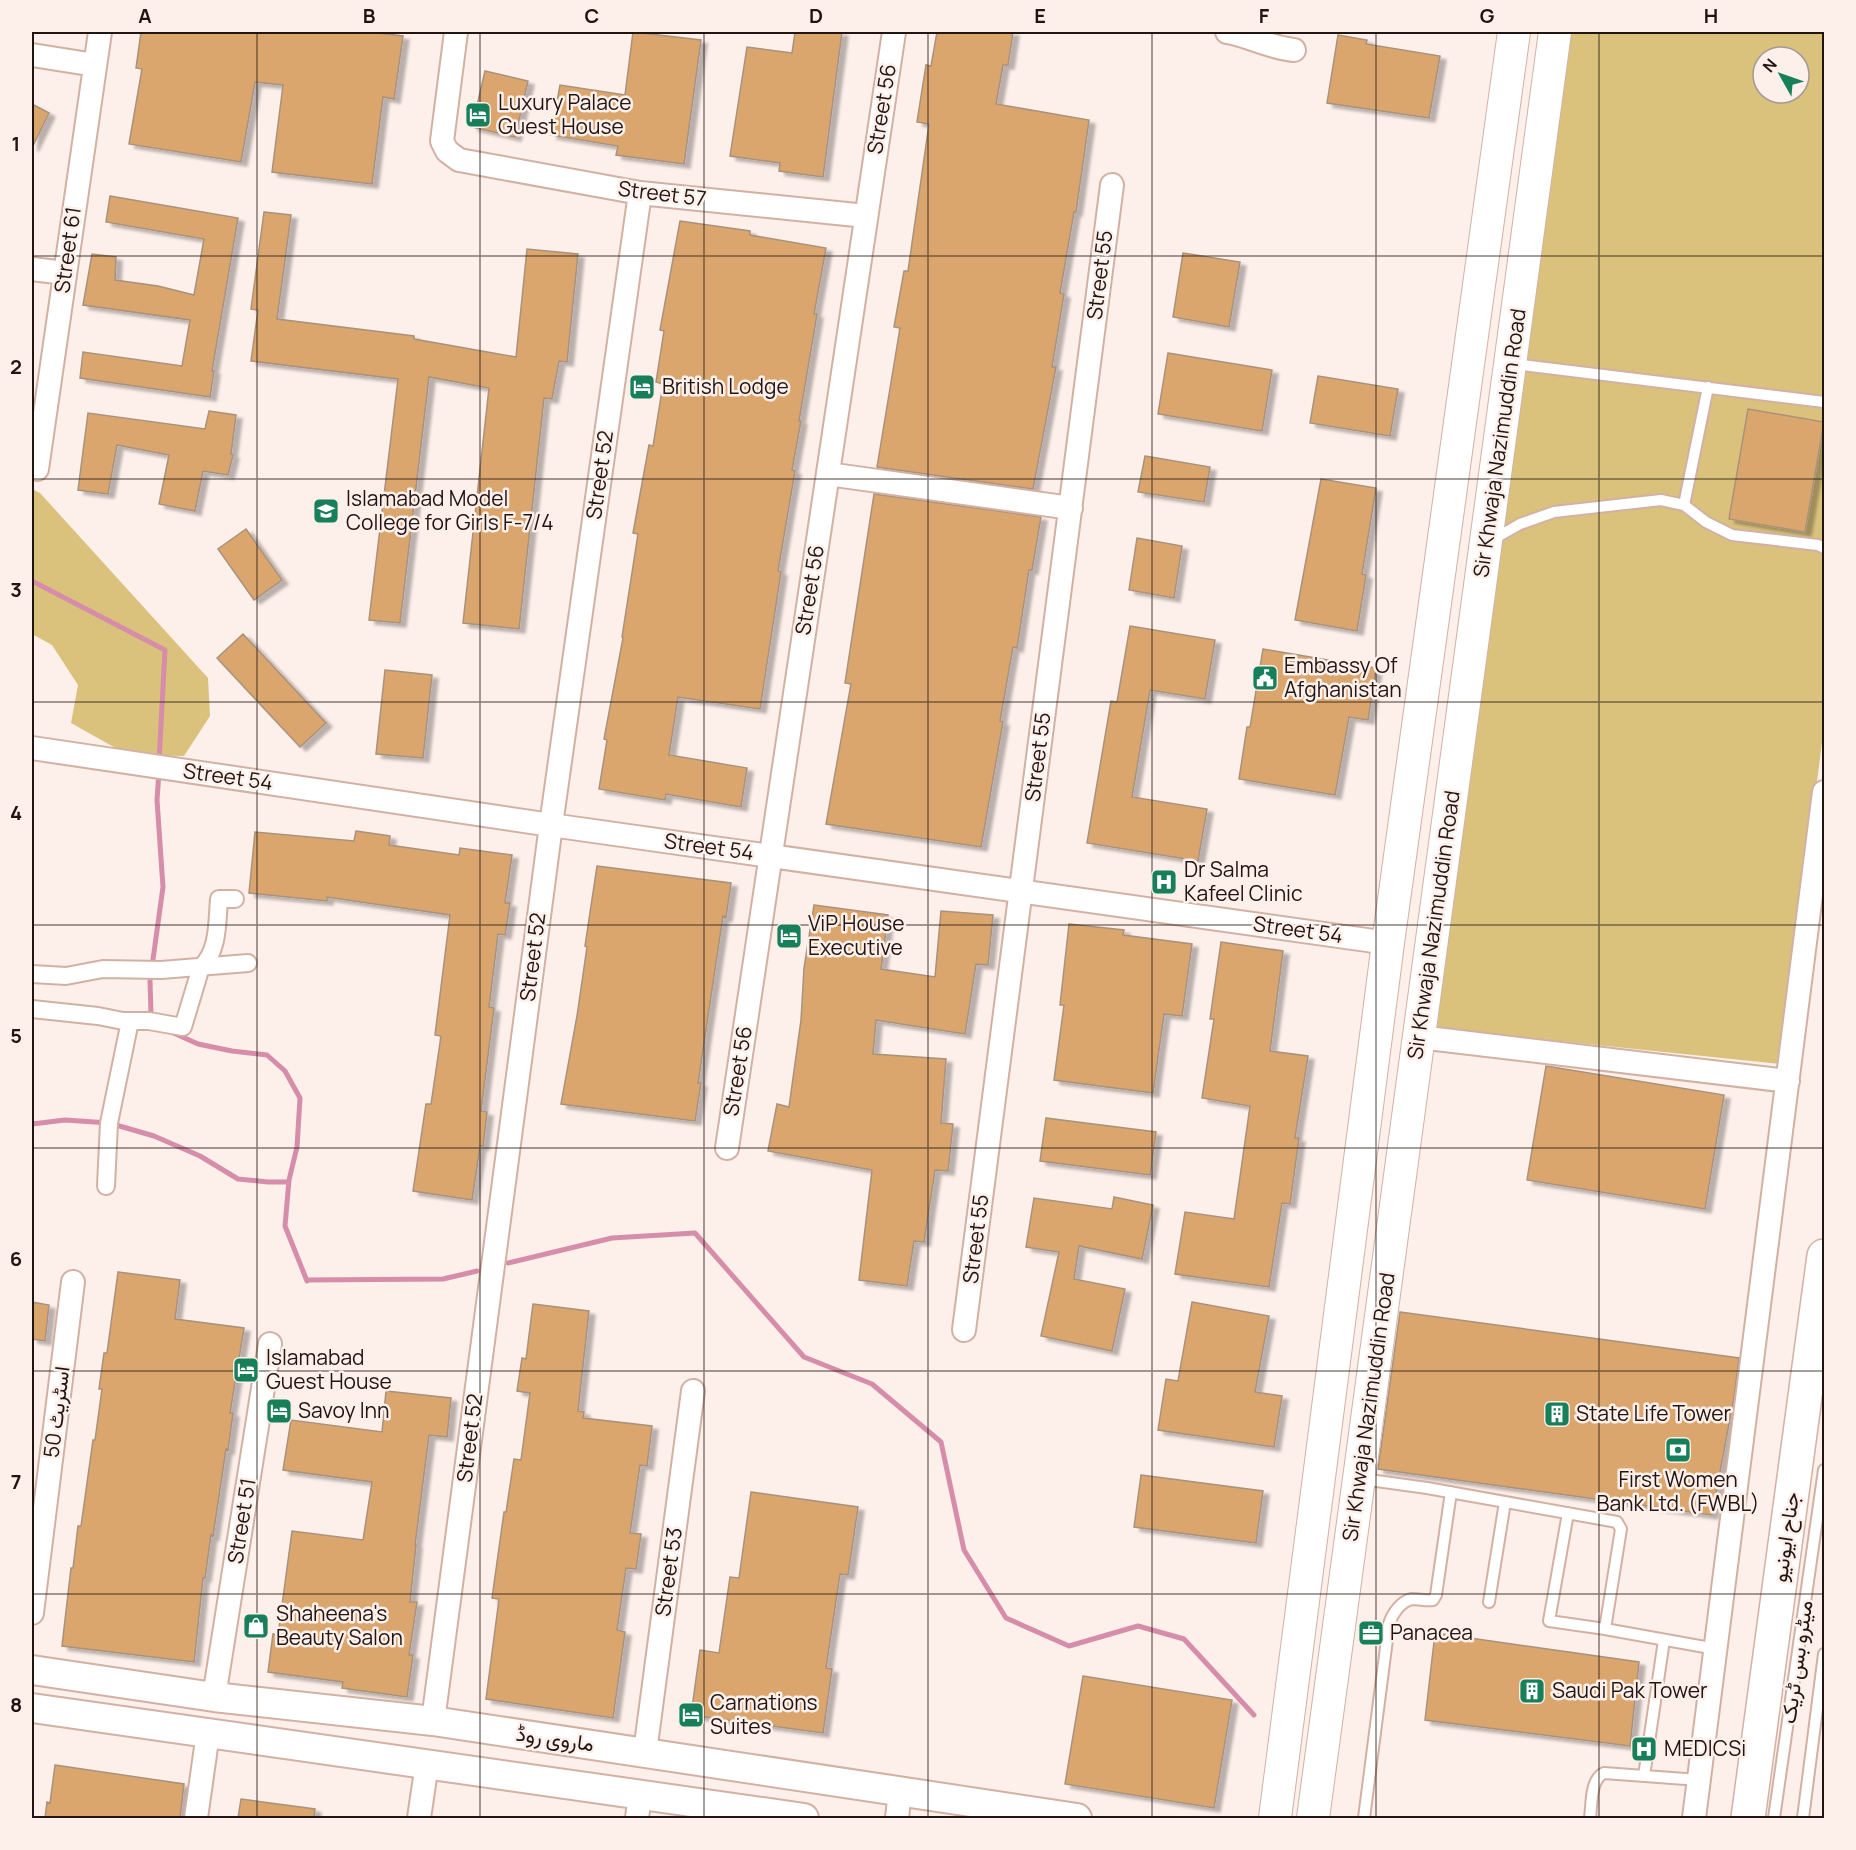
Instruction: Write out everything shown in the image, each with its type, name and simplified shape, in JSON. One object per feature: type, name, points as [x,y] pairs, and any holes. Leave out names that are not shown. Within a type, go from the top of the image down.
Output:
[{"type":"main road","name":"Sir Khwaja Nazimuddin Road","points":[[1275,1818],[1388,943],[1514,32]]},
{"type":"main road","name":"Sir Khwaja Nazimuddin Road","points":[[1317,1809],[1419,1037],[1556,32]]},
{"type":"main road","points":[[1429,639],[1473,642]]},
{"type":"main road","name":"جناح ایونیو","points":[[1748,1818],[1824,1256]]},
{"type":"street","name":"Street 61","points":[[38,469],[100,32]]},
{"type":"street","name":"Street 57","points":[[456,32],[442,141],[447,151],[459,160],[640,193],[866,216]]},
{"type":"street","name":"Street 56","points":[[727,1148],[894,32]]},
{"type":"street","points":[[1227,32],[1245,35],[1279,49],[1294,50]]},
{"type":"street","points":[[32,55],[95,65]]},
{"type":"street","name":"Street 55","points":[[964,1330],[1112,185]]},
{"type":"street","name":"Street 52","points":[[433,1721],[551,825],[640,193]]},
{"type":"street","points":[[32,268],[65,273]]},
{"type":"street","points":[[828,474],[1071,507]]},
{"type":"street","name":"Street 54","points":[[32,748],[551,825],[1388,943]]},
{"type":"street","points":[[1694,1818],[1824,792]]},
{"type":"street","points":[[32,1010],[157,1022],[183,1027],[201,967],[208,961],[216,937],[219,899],[235,899]]},
{"type":"street","points":[[32,974],[66,976],[103,969],[153,970],[248,963]]},
{"type":"street","points":[[106,1186],[110,1124],[130,1021]]},
{"type":"street","points":[[1419,1037],[1788,1081]]},
{"type":"street","name":"اسٹریٹ 50","points":[[32,1613],[73,1282]]},
{"type":"street","name":"Street 51","points":[[214,1697],[270,1344]]},
{"type":"street","name":"Street 53","points":[[645,1752],[693,1391]]},
{"type":"street","name":"ماروی روڈ","points":[[32,1670],[214,1697],[433,1721],[645,1752],[898,1805],[1077,1818]]},
{"type":"street","points":[[196,1818],[214,1697]]},
{"type":"street","name":"ماروی روڈ","points":[[32,1708],[427,1764],[638,1807],[804,1818]]},
{"type":"street","points":[[419,1818],[433,1721]]},
{"type":"street","points":[[638,1807],[645,1752]]},
{"type":"lane","points":[[1510,364],[1824,402]]},
{"type":"lane","points":[[1684,505],[1708,387]]},
{"type":"lane","points":[[1486,544],[1520,524],[1554,512],[1662,500],[1684,505],[1706,522],[1732,535],[1818,545],[1824,548]]},
{"type":"lane","name":"میٹرو بس ٹریک","points":[[1774,1818],[1824,1470]]},
{"type":"lane","points":[[1360,1479],[1451,1492],[1617,1522],[1621,1529],[1605,1629]]},
{"type":"lane","points":[[1364,1818],[1389,1624],[1395,1612],[1406,1601],[1433,1600],[1436,1595],[1451,1492]]},
{"type":"lane","points":[[1489,1602],[1505,1502]]},
{"type":"lane","points":[[1568,1514],[1549,1621],[1716,1649]]},
{"type":"lane","points":[[1644,1776],[1664,1640]]},
{"type":"lane","name":"میٹرو بس ٹریک","points":[[1803,1818],[1824,1654]]},
{"type":"lane","points":[[1590,1818],[1595,1781],[1604,1773],[1699,1780]]},
{"type":"shaded area","points":[[1564,32],[1824,32],[1824,727],[1781,1064],[1432,1028]]},
{"type":"shaded area","points":[[32,489],[40,493],[208,678],[210,716],[184,756],[128,755],[71,723],[78,685],[52,645],[32,634]]},
{"type":"building","points":[[141,32],[370,32],[403,36],[394,99],[383,97],[372,184],[272,172],[283,85],[255,82],[241,162],[129,144],[142,69],[136,68]]},
{"type":"building","points":[[633,32],[701,40],[684,164],[616,155],[618,146],[551,135],[560,85],[625,95]]},
{"type":"building","points":[[795,32],[842,32],[823,177],[779,171],[780,163],[730,156],[747,47],[792,53]]},
{"type":"building","points":[[937,32],[1013,32],[1008,65],[1003,65],[996,104],[1089,120],[1076,212],[1074,212],[1060,293],[1064,294],[1052,367],[1056,367],[1033,489],[877,467],[900,328],[894,327],[904,271],[908,271],[929,124],[917,122],[926,65],[931,66]]},
{"type":"building","points":[[1338,35],[1367,40],[1366,44],[1440,56],[1429,118],[1327,103]]},
{"type":"building","points":[[485,71],[528,81],[515,137],[472,127]]},
{"type":"building","points":[[32,104],[49,113],[32,148]]},
{"type":"building","points":[[110,196],[238,218],[212,371],[214,371],[210,397],[80,378],[83,352],[182,366],[190,320],[83,305],[92,254],[116,257],[115,280],[158,286],[194,295],[204,239],[106,222]]},
{"type":"building","points":[[264,212],[291,215],[277,319],[414,336],[414,339],[516,357],[527,249],[578,254],[567,362],[559,361],[552,399],[544,398],[519,629],[463,623],[489,388],[429,377],[400,623],[369,620],[398,379],[251,361],[258,310],[251,309]]},
{"type":"building","points":[[680,221],[750,231],[750,235],[826,248],[814,314],[817,314],[799,421],[801,421],[792,470],[795,471],[778,571],[781,572],[760,709],[678,697],[669,755],[747,768],[741,807],[666,794],[665,800],[599,789],[607,740],[604,739],[623,638],[638,534],[633,533],[649,445],[653,446],[663,384],[656,382],[664,331],[660,330]]},
{"type":"building","points":[[1183,253],[1240,262],[1229,327],[1173,317]]},
{"type":"building","points":[[1168,353],[1272,370],[1262,431],[1158,414]]},
{"type":"building","points":[[1318,376],[1398,389],[1390,436],[1310,423]]},
{"type":"building","points":[[1748,409],[1824,422],[1805,532],[1729,519]]},
{"type":"building","points":[[209,411],[236,415],[231,454],[233,455],[228,475],[203,471],[195,511],[159,504],[169,455],[117,445],[108,494],[78,490],[88,413],[205,429]]},
{"type":"building","points":[[1145,456],[1210,467],[1204,502],[1138,492]]},
{"type":"building","points":[[1321,479],[1376,488],[1362,574],[1366,575],[1357,631],[1295,620]]},
{"type":"building","points":[[874,494],[1041,517],[1032,570],[1029,570],[1017,648],[1013,647],[1000,721],[1003,722],[981,847],[826,824],[851,684],[845,683]]},
{"type":"building","points":[[246,529],[282,580],[254,600],[218,549]]},
{"type":"building","points":[[1137,538],[1182,546],[1174,598],[1129,590]]},
{"type":"building","points":[[1130,626],[1215,640],[1205,699],[1150,690],[1132,797],[1207,809],[1198,861],[1087,843],[1111,701],[1117,702]]},
{"type":"building","points":[[243,634],[326,723],[300,747],[217,658]]},
{"type":"building","points":[[1263,649],[1376,668],[1368,720],[1349,717],[1335,795],[1239,779]]},
{"type":"building","points":[[385,670],[432,675],[423,758],[376,754]]},
{"type":"building","points":[[356,831],[390,836],[389,845],[459,855],[460,848],[512,855],[505,903],[510,903],[505,935],[498,934],[489,1007],[494,1008],[481,1111],[487,1112],[472,1200],[413,1191],[426,1104],[431,1104],[441,1036],[435,1035],[450,915],[327,897],[327,901],[249,893],[255,832],[354,841]]},
{"type":"building","points":[[597,866],[731,883],[726,917],[723,916],[698,1083],[701,1083],[695,1121],[561,1104],[577,1016]]},
{"type":"building","points":[[814,905],[888,915],[881,969],[935,977],[941,911],[993,915],[988,965],[976,964],[965,1034],[876,1020],[873,1054],[946,1059],[941,1123],[953,1124],[948,1171],[935,1170],[924,1242],[914,1241],[907,1286],[859,1280],[872,1170],[768,1151],[777,1104],[789,1107],[801,1020],[804,968]]},
{"type":"building","points":[[1069,924],[1124,930],[1123,935],[1192,944],[1182,1016],[1164,1014],[1153,1093],[1054,1080],[1064,1005],[1060,1005]]},
{"type":"building","points":[[1221,942],[1283,951],[1270,1051],[1308,1056],[1295,1138],[1299,1138],[1290,1204],[1282,1203],[1269,1287],[1175,1274],[1185,1212],[1234,1219],[1250,1106],[1202,1098],[1214,1019],[1210,1019]]},
{"type":"building","points":[[1546,1066],[1724,1095],[1705,1209],[1527,1180]]},
{"type":"building","points":[[1046,1118],[1156,1132],[1150,1175],[1040,1161]]},
{"type":"building","points":[[1114,1197],[1153,1205],[1142,1259],[1079,1246],[1074,1279],[1125,1289],[1112,1351],[1041,1336],[1059,1252],[1026,1247],[1034,1198],[1112,1209]]},
{"type":"building","points":[[118,1272],[180,1280],[175,1319],[244,1328],[230,1413],[233,1413],[228,1450],[226,1449],[213,1536],[211,1535],[205,1578],[203,1578],[194,1662],[62,1646],[71,1568],[73,1568],[78,1526],[81,1526],[93,1440],[95,1440],[102,1389],[99,1389],[104,1353],[107,1353]]},
{"type":"building","points":[[32,1302],[49,1305],[45,1341],[32,1339]]},
{"type":"building","points":[[1192,1302],[1269,1316],[1255,1392],[1282,1396],[1274,1447],[1158,1430],[1166,1379],[1178,1381]]},
{"type":"building","points":[[533,1304],[589,1311],[578,1411],[584,1412],[583,1418],[652,1426],[647,1466],[640,1465],[630,1533],[641,1534],[636,1569],[626,1568],[617,1630],[625,1632],[613,1718],[486,1699],[499,1599],[492,1598],[504,1512],[506,1512],[514,1459],[521,1460],[530,1393],[517,1391],[522,1358],[526,1359]]},
{"type":"building","name":"State Life Tower","points":[[1400,1312],[1739,1358],[1712,1515],[1378,1469]]},
{"type":"building","points":[[386,1391],[451,1398],[447,1437],[429,1435],[410,1602],[417,1602],[409,1655],[413,1655],[407,1697],[342,1688],[343,1682],[268,1672],[273,1634],[278,1635],[292,1531],[363,1540],[372,1482],[283,1470],[291,1420],[382,1432]]},
{"type":"building","points":[[1141,1475],[1263,1491],[1256,1543],[1134,1527]]},
{"type":"building","points":[[751,1492],[858,1507],[848,1575],[840,1574],[826,1668],[832,1669],[823,1733],[691,1715],[700,1650],[719,1653],[730,1577],[739,1578]]},
{"type":"building","name":"Saudi Pak Tower","points":[[1435,1633],[1639,1662],[1630,1746],[1425,1720]]},
{"type":"building","points":[[1083,1676],[1232,1700],[1214,1808],[1065,1784]]},
{"type":"building","points":[[55,1765],[184,1784],[180,1818],[45,1818],[47,1802],[50,1803]]},
{"type":"building","points":[[241,1799],[315,1809],[314,1818],[238,1818]]},
{"type":"waterway","points":[[32,581],[165,650],[159,762]]},
{"type":"waterway","points":[[154,1018],[151,1014],[150,981],[163,887],[157,800],[159,772]]},
{"type":"waterway","points":[[167,1030],[198,1044],[267,1055],[285,1071],[300,1098],[297,1147],[289,1180],[285,1226],[307,1281]]},
{"type":"waterway","points":[[32,1124],[65,1120],[109,1123],[154,1136],[200,1156],[238,1179],[289,1182]]},
{"type":"waterway","points":[[508,1263],[612,1238],[695,1233],[804,1357],[872,1384],[941,1442],[964,1550],[1006,1618],[1069,1646],[1138,1626],[1184,1639],[1254,1715]]},
{"type":"waterway","points":[[307,1280],[443,1279],[477,1271]]},
{"type":"place","name":"Luxury Palace Guest House","points":[[478,115]]},
{"type":"place","name":"British Lodge","points":[[642,387]]},
{"type":"place","name":"Islamabad Model College for Girls F-7/4","points":[[326,511]]},
{"type":"place","name":"Embassy Of Afghanistan","points":[[1265,678]]},
{"type":"place","name":"Dr Salma Kafeel Clinic","points":[[1164,882]]},
{"type":"place","name":"ViP House Executive","points":[[789,936]]},
{"type":"place","name":"Islamabad Guest House","points":[[246,1370]]},
{"type":"place","name":"Savoy Inn","points":[[279,1411]]},
{"type":"place","name":"State Life Tower","points":[[1557,1414]]},
{"type":"place","name":"First Women Bank Ltd. (FWBL)","points":[[1678,1450]]},
{"type":"place","name":"Shaheena's Beauty Salon","points":[[256,1626]]},
{"type":"place","name":"Panacea","points":[[1371,1633]]},
{"type":"place","name":"Saudi Pak Tower","points":[[1532,1691]]},
{"type":"place","name":"Carnations Suites","points":[[691,1715]]},
{"type":"place","name":"MEDICSi","points":[[1644,1749]]}]
